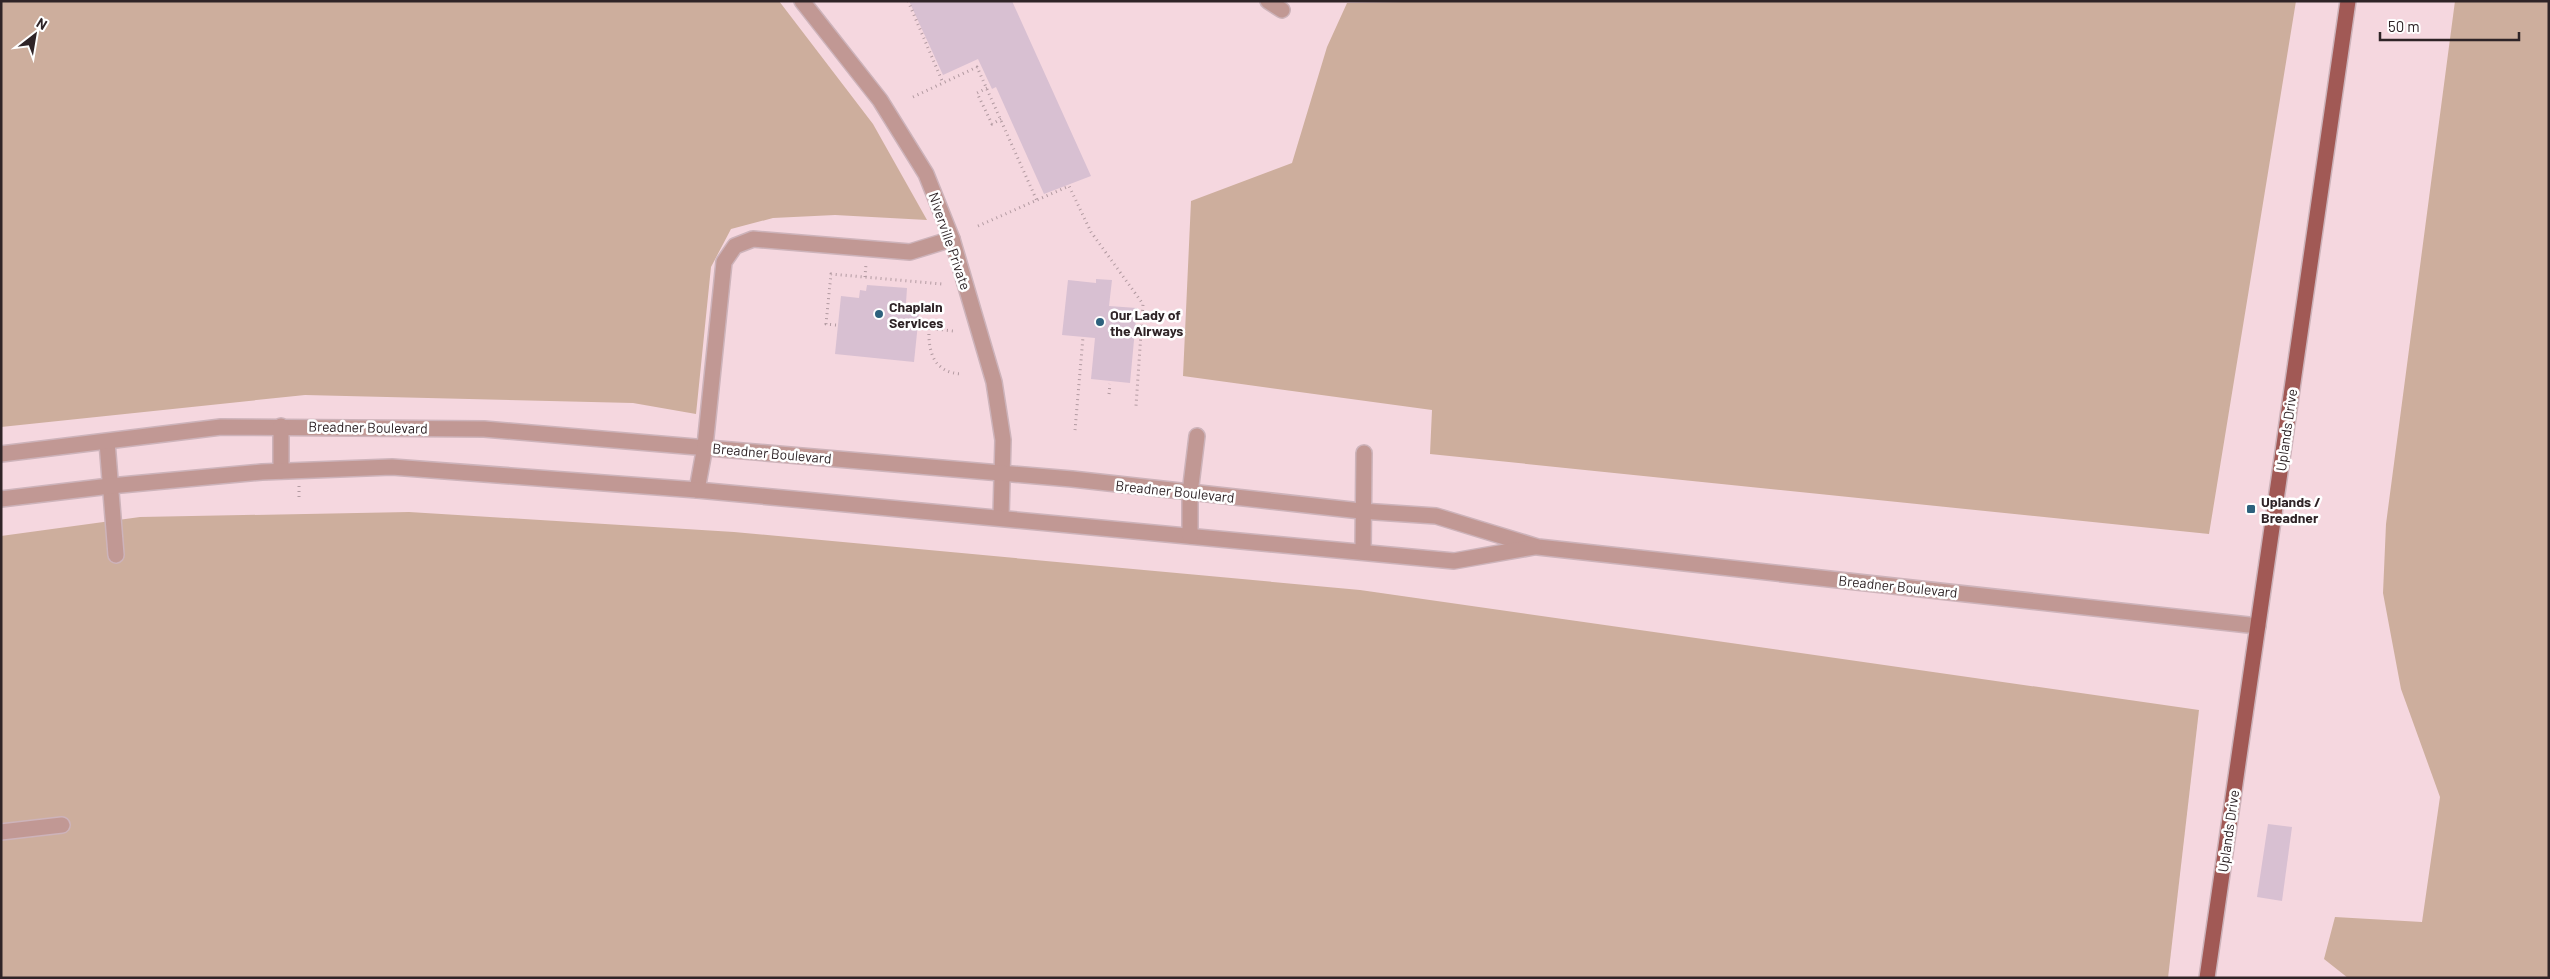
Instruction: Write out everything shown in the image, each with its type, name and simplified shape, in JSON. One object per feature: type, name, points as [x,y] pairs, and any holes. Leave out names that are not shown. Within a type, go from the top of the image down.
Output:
[{"type":"main road","name":"Uplands Drive","points":[[2207,978],[2348,1]]},
{"type":"street","name":"Niverville Private","points":[[802,1],[880,100],[926,174],[952,239],[994,382],[1003,440],[1001,517]]},
{"type":"street","points":[[1268,1],[1282,10]]},
{"type":"street","points":[[697,490],[705,446],[724,262],[735,246],[752,239],[910,252],[952,239]]},
{"type":"street","points":[[281,471],[282,426]]},
{"type":"street","name":"Breadner Boulevard","points":[[1,454],[221,427],[484,429],[705,446],[1072,479],[1190,494],[1362,511],[1436,516],[1538,547],[2258,626]]},
{"type":"street","points":[[1190,536],[1190,494],[1197,436]]},
{"type":"street","points":[[107,442],[116,555]]},
{"type":"street","points":[[1363,552],[1364,453]]},
{"type":"street","name":"Breadner Boulevard","points":[[1,499],[110,486],[281,471],[392,467],[697,490],[929,513],[1001,517],[1454,561],[1538,547]]},
{"type":"street","points":[[1,832],[62,825]]},
{"type":"path","points":[[908,1],[943,83]]},
{"type":"path","points":[[913,97],[977,67],[1037,200]]},
{"type":"path","points":[[987,88],[977,93],[992,124],[1001,119]]},
{"type":"path","points":[[978,226],[1069,186],[1091,232],[1143,304],[1136,406]]},
{"type":"path","points":[[836,325],[826,324],[831,274],[942,284]]},
{"type":"path","points":[[953,331],[928,328],[929,345],[932,357],[943,368],[962,374]]},
{"type":"path","points":[[1075,430],[1083,337]]},
{"type":"path","points":[[1109,394],[1110,384]]},
{"type":"shaded area","points":[[1,1],[779,1],[873,124],[927,220],[835,215],[773,218],[731,229],[711,267],[696,414],[633,403],[305,395],[1,427]]},
{"type":"shaded area","points":[[1460,1],[2296,1],[2209,534],[1430,454],[1432,410],[1183,376],[1191,201],[1292,163],[1327,47],[1347,3]]},
{"type":"shaded area","points":[[2455,1],[2549,1],[2549,978],[2348,978],[2324,959],[2335,917],[2422,922],[2440,797],[2401,689],[2383,593],[2386,524]]},
{"type":"shaded area","points":[[409,512],[734,532],[1360,590],[2199,710],[2168,978],[1,978],[1,536],[140,517]]},
{"type":"building","points":[[909,1],[1012,1],[1091,176],[1044,194],[996,87],[992,89],[978,59],[943,75]]},
{"type":"building","name":"Our Lady of the Airways","points":[[1096,279],[1112,280],[1109,306],[1137,308],[1130,383],[1091,379],[1095,338],[1062,335],[1068,280],[1096,283]]},
{"type":"building","name":"Chaplain Services","points":[[867,285],[907,288],[906,303],[920,304],[914,362],[835,354],[841,296],[859,298],[860,290],[866,291]]},
{"type":"building","points":[[2268,824],[2292,827],[2282,901],[2257,897]]},
{"type":"place","name":"Chaplain Services","points":[[879,314]]},
{"type":"place","name":"Our Lady of the Airways","points":[[1100,322]]},
{"type":"place","name":"Uplands / Breadner","points":[[2251,509]]}]
